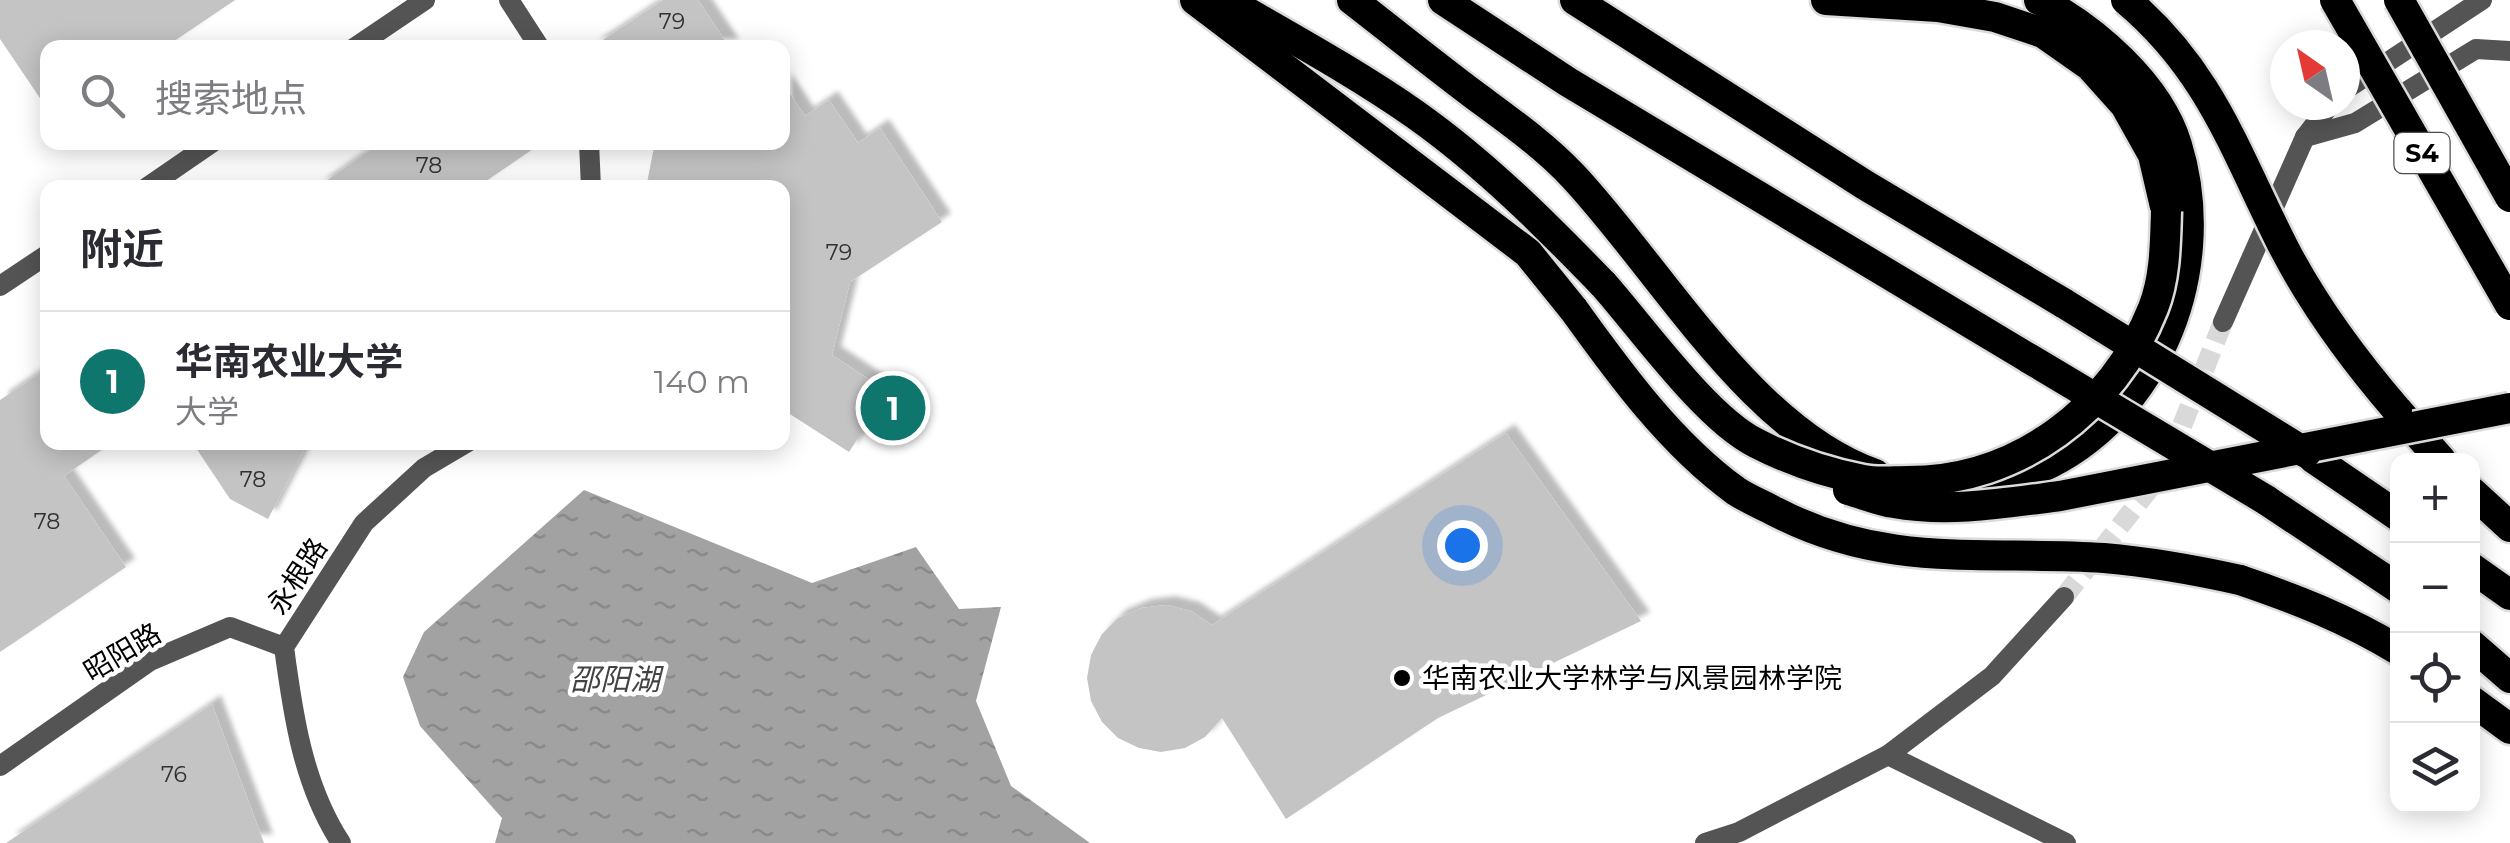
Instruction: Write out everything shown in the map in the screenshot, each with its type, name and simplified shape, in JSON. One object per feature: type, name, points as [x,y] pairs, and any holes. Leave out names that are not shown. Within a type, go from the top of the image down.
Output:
[{"type":"highway","points":[[1196,0],[1528,253],[1649,407],[1691,452],[1737,492],[1842,541],[1892,550],[1948,556],[2101,558],[2188,568],[2240,580],[2303,601],[2390,645]]},
{"type":"highway","points":[[1226,0],[1416,116],[1495,179],[1604,284],[1709,406],[1752,442],[1803,473],[1844,488],[1892,503],[1937,508],[2060,496],[2510,408]]},
{"type":"highway","points":[[1352,0],[1536,141],[1573,176],[1735,370],[1806,436],[1849,465],[1900,484],[1948,490],[2002,483],[2056,464],[2099,434],[2135,394],[2162,349],[2181,295],[2189,247],[2188,194],[2176,142],[2153,100],[2126,64],[2096,34],[2040,0]]},
{"type":"highway","points":[[1442,0],[1568,82],[2266,500],[2390,583]]},
{"type":"highway","points":[[1575,0],[1864,185],[2313,458],[2390,511]]},
{"type":"highway","points":[[1752,442],[1814,467],[1867,481],[1939,481],[1988,470],[2039,446],[2076,420],[2105,391],[2130,355],[2154,306],[2164,256],[2166,211],[2153,156],[2125,105],[2090,66],[2043,32],[1995,17],[1938,7],[1826,0]]},
{"type":"highway","points":[[2126,0],[2155,24],[2211,97],[2304,284],[2332,329],[2435,453]]},
{"type":"highway","name":"S4","points":[[2335,0],[2510,304]]},
{"type":"highway","name":"S4","points":[[2399,0],[2510,197]]},
{"type":"highway","points":[[2480,499],[2510,527]]},
{"type":"highway","points":[[2480,574],[2510,595]]},
{"type":"highway","points":[[2480,652],[2510,678]]},
{"type":"highway","points":[[2480,707],[2510,729]]},
{"type":"street","points":[[366,40],[425,0]]},
{"type":"street","points":[[509,0],[535,40]]},
{"type":"street","points":[[2360,80],[2482,0]]},
{"type":"street","points":[[2305,138],[2355,123],[2476,49],[2510,51]]},
{"type":"street","points":[[2223,322],[2305,138],[2319,120]]},
{"type":"street","points":[[158,180],[201,150]]},
{"type":"street","points":[[589,150],[591,180]]},
{"type":"street","points":[[0,286],[40,259]]},
{"type":"street","name":"永根路","points":[[342,843],[327,822],[296,735],[284,647],[364,523],[424,468],[454,450]]},
{"type":"street","points":[[1705,843],[1739,832],[1888,756],[1992,676],[2064,597]]},
{"type":"street","name":"昭阳路","points":[[0,766],[150,661],[230,628],[284,647]]},
{"type":"street","points":[[1888,756],[2066,843]]},
{"type":"water","name":"邵阳湖","points":[[584,490],[812,583],[916,547],[959,609],[1001,607],[976,701],[1011,786],[1090,843],[495,843],[502,818],[420,726],[403,677],[424,632]]},
{"type":"building","points":[[0,0],[235,0],[176,40],[40,40],[40,98],[0,39]]},
{"type":"building","points":[[663,0],[698,0],[725,40],[603,40]]},
{"type":"building","points":[[790,94],[805,116],[829,100],[858,143],[880,128],[942,222],[850,282],[832,355],[888,392],[849,452],[790,414],[790,180],[648,180],[653,150],[790,150]]},
{"type":"building","points":[[371,150],[531,150],[488,180],[327,180]]},
{"type":"building","points":[[40,373],[40,450],[101,450],[64,476],[126,567],[0,652],[0,400]]},
{"type":"building","points":[[1506,433],[1641,621],[1438,718],[1286,819],[1222,718],[1205,737],[1185,748],[1161,752],[1139,748],[1118,738],[1102,722],[1091,701],[1087,678],[1091,655],[1102,634],[1118,618],[1142,608],[1167,605],[1191,611],[1212,625]]},
{"type":"building","points":[[197,450],[304,450],[268,519],[230,499]]},
{"type":"building","points":[[212,704],[264,843],[6,843]]},
{"type":"tunnel","points":[[2064,597],[2165,469],[2223,322]]},
{"type":"place","name":"华南农业大学","points":[[893,408]]},
{"type":"place","name":"华南农业大学林学与风景园林学院","points":[[1402,678]]}]
